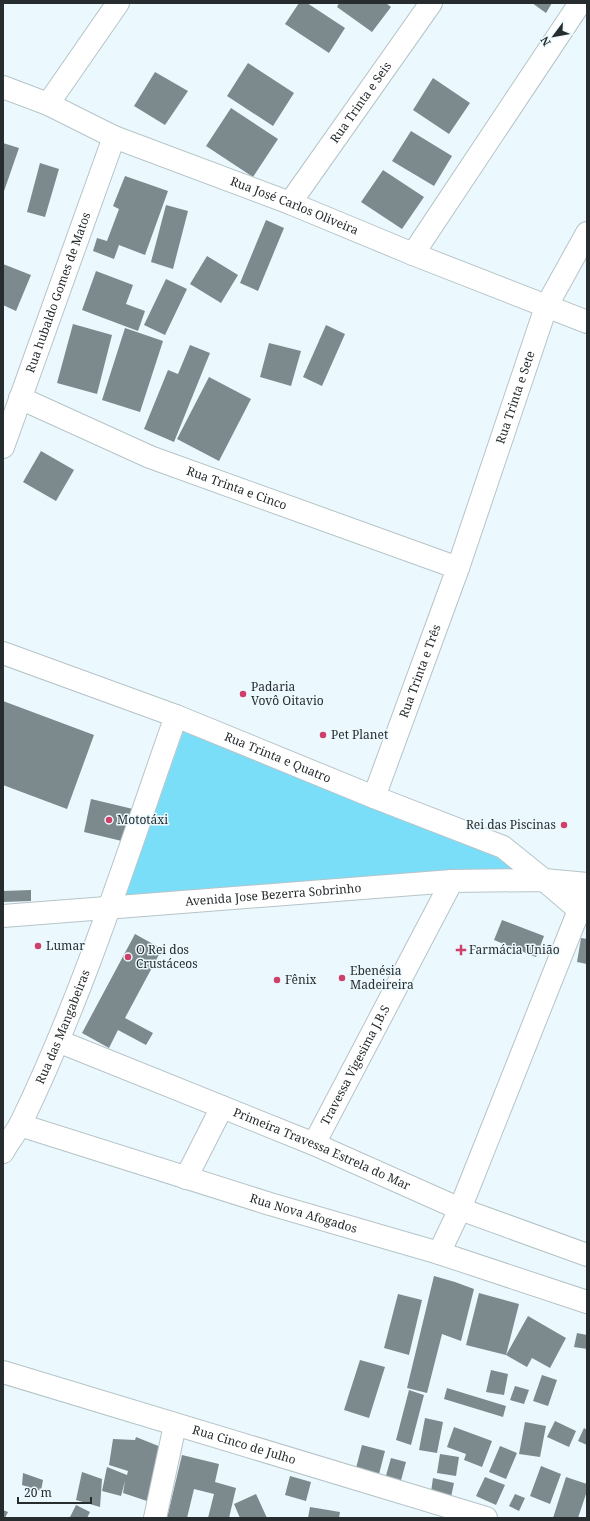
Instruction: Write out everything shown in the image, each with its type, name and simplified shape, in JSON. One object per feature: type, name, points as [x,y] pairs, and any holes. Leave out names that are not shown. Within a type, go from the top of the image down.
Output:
[{"type":"street","points":[[48,104],[118,3]]},
{"type":"street","name":"Rua Trinta e Seis","points":[[290,203],[431,3]]},
{"type":"street","points":[[413,254],[580,3]]},
{"type":"street","name":"Rua José Carlos Oliveira","points":[[3,87],[48,104],[114,137],[290,203],[413,254],[587,322]]},
{"type":"street","name":"Rua hubaldo Gomes de Matos","points":[[3,447],[114,137]]},
{"type":"street","name":"Rua Trinta e Sete","points":[[458,568],[546,307],[587,233]]},
{"type":"street","name":"Rua Trinta e Cinco","points":[[20,398],[150,457],[458,568]]},
{"type":"street","name":"Rua Trinta e Três","points":[[374,797],[458,568]]},
{"type":"street","name":"Rua Trinta e Quatro","points":[[3,653],[176,716],[374,797],[503,847],[544,880]]},
{"type":"street","name":"Rua das Mangabeiras","points":[[4,1147],[20,1125],[58,1041],[109,909],[176,716]]},
{"type":"street","points":[[544,880],[583,912]]},
{"type":"street","name":"Avenida Jose Bezerra Sobrinho","points":[[3,916],[109,909],[452,881],[544,880],[587,884]]},
{"type":"street","name":"Travessa Vigesima J.B.S","points":[[314,1144],[452,881]]},
{"type":"street","points":[[439,1253],[460,1209],[583,912],[587,890]]},
{"type":"street","name":"Primeira Travessa Estrela do Mar","points":[[58,1041],[314,1144],[460,1209],[587,1255]]},
{"type":"street","points":[[186,1178],[222,1107]]},
{"type":"street","name":"Rua Nova Afogados","points":[[20,1125],[270,1204],[439,1253],[587,1302]]},
{"type":"street","name":"Rua Cinco de Julho","points":[[3,1372],[486,1518]]},
{"type":"street","points":[[155,1518],[175,1425]]},
{"type":"shaded area","points":[[184,729],[504,855],[518,869],[126,895]]},
{"type":"building","points":[[299,3],[307,3],[345,28],[329,53],[285,24]]},
{"type":"building","points":[[339,3],[386,3],[391,7],[372,32],[337,7]]},
{"type":"building","points":[[532,3],[552,3],[546,13]]},
{"type":"building","points":[[248,63],[294,93],[273,126],[227,96]]},
{"type":"building","points":[[155,72],[188,91],[165,125],[134,106]]},
{"type":"building","points":[[433,78],[470,103],[449,134],[413,110]]},
{"type":"building","points":[[231,108],[278,139],[253,177],[206,146]]},
{"type":"building","points":[[411,131],[452,156],[434,186],[392,161]]},
{"type":"building","points":[[3,143],[19,148],[3,194]]},
{"type":"building","points":[[40,163],[59,169],[45,217],[27,212]]},
{"type":"building","points":[[383,170],[424,197],[402,229],[361,202]]},
{"type":"building","points":[[125,176],[168,191],[145,255],[119,245],[114,259],[93,251],[97,238],[107,241],[119,209],[113,206]]},
{"type":"building","points":[[166,205],[188,211],[173,269],[151,262]]},
{"type":"building","points":[[266,220],[284,228],[258,291],[240,283]]},
{"type":"building","points":[[207,256],[238,275],[221,303],[190,284]]},
{"type":"building","points":[[3,264],[31,275],[16,311],[3,305]]},
{"type":"building","points":[[96,271],[133,285],[126,304],[145,311],[138,331],[82,310]]},
{"type":"building","points":[[166,279],[187,289],[165,335],[144,325]]},
{"type":"building","points":[[73,324],[112,335],[97,394],[57,383]]},
{"type":"building","points":[[326,325],[345,334],[322,386],[303,377]]},
{"type":"building","points":[[125,328],[163,341],[140,412],[102,400]]},
{"type":"building","points":[[269,343],[301,351],[291,386],[260,377]]},
{"type":"building","points":[[190,345],[210,353],[174,442],[144,429],[168,370],[178,374]]},
{"type":"building","points":[[209,377],[251,399],[219,461],[177,439]]},
{"type":"building","points":[[41,451],[74,470],[56,501],[23,482]]},
{"type":"building","points":[[3,701],[94,735],[67,809],[3,785]]},
{"type":"building","name":"Mototáxi","points":[[91,799],[133,809],[126,842],[84,832]]},
{"type":"building","points":[[31,890],[31,901],[3,902],[3,891]]},
{"type":"building","points":[[502,920],[544,936],[536,957],[494,940]]},
{"type":"building","points":[[135,934],[162,949],[125,1018],[153,1033],[146,1045],[118,1030],[109,1048],[82,1033]]},
{"type":"building","points":[[581,938],[587,939],[587,964],[577,962]]},
{"type":"building","points":[[434,1276],[474,1289],[461,1341],[442,1334],[427,1393],[407,1388]]},
{"type":"building","points":[[479,1293],[519,1304],[506,1355],[466,1345]]},
{"type":"building","points":[[398,1294],[422,1300],[409,1355],[384,1348]]},
{"type":"building","points":[[528,1316],[566,1338],[550,1368],[532,1358],[527,1367],[506,1355]]},
{"type":"building","points":[[577,1333],[587,1335],[587,1349],[574,1347]]},
{"type":"building","points":[[360,1360],[385,1367],[369,1418],[344,1410]]},
{"type":"building","points":[[491,1370],[508,1374],[504,1395],[486,1392]]},
{"type":"building","points":[[542,1375],[557,1380],[548,1406],[533,1401]]},
{"type":"building","points":[[515,1386],[529,1390],[524,1404],[510,1400]]},
{"type":"building","points":[[447,1388],[506,1406],[503,1417],[444,1399]]},
{"type":"building","points":[[409,1390],[424,1395],[411,1445],[396,1440]]},
{"type":"building","points":[[425,1418],[443,1422],[437,1453],[419,1450]]},
{"type":"building","points":[[555,1421],[576,1431],[569,1447],[547,1437]]},
{"type":"building","points":[[525,1422],[546,1426],[540,1457],[519,1454]]},
{"type":"building","points":[[454,1427],[492,1441],[482,1467],[464,1460],[466,1454],[447,1447]]},
{"type":"building","points":[[584,1428],[587,1430],[587,1445],[578,1441]]},
{"type":"building","points":[[136,1437],[161,1447],[147,1501],[123,1493],[125,1481],[121,1496],[102,1491],[107,1467],[127,1475],[128,1471],[109,1465],[113,1439],[135,1440]]},
{"type":"building","points":[[362,1445],[385,1451],[378,1478],[355,1472]]},
{"type":"building","points":[[500,1446],[517,1453],[506,1479],[489,1472]]},
{"type":"building","points":[[440,1454],[459,1457],[456,1476],[437,1473]]},
{"type":"building","points":[[182,1455],[219,1464],[215,1482],[236,1488],[229,1518],[208,1518],[214,1494],[194,1489],[187,1518],[167,1518]]},
{"type":"building","points":[[391,1458],[406,1462],[400,1484],[385,1479]]},
{"type":"building","points":[[541,1466],[561,1474],[550,1504],[530,1496]]},
{"type":"building","points":[[82,1472],[102,1479],[100,1507],[76,1500]]},
{"type":"building","points":[[23,1473],[43,1480],[41,1491],[22,1485]]},
{"type":"building","points":[[290,1476],[311,1482],[306,1501],[285,1495]]},
{"type":"building","points":[[485,1477],[505,1485],[496,1505],[476,1496]]},
{"type":"building","points":[[566,1477],[587,1484],[587,1491],[578,1518],[553,1518]]},
{"type":"building","points":[[433,1478],[454,1483],[451,1497],[431,1492]]},
{"type":"building","points":[[256,1494],[267,1518],[240,1518],[234,1504]]},
{"type":"building","points":[[515,1494],[525,1498],[519,1511],[509,1506]]},
{"type":"building","points":[[76,1505],[90,1512],[87,1518],[70,1517]]},
{"type":"building","points":[[310,1507],[340,1512],[339,1518],[308,1518]]},
{"type":"building","points":[[3,1510],[8,1512],[5,1518],[3,1518]]},
{"type":"place","name":"Padaria Vovô Oitavio","points":[[243,694]]},
{"type":"place","name":"Pet Planet","points":[[323,735]]},
{"type":"place","name":"Mototáxi","points":[[109,820]]},
{"type":"place","name":"Rei das Piscinas","points":[[564,825]]},
{"type":"place","name":"Lumar","points":[[38,946]]},
{"type":"place","name":"Farmácia União","points":[[461,950]]},
{"type":"place","name":"O Rei dos Crustáceos","points":[[128,957]]},
{"type":"place","name":"Ebenésia Madeireira","points":[[342,978]]},
{"type":"place","name":"Fênix","points":[[277,980]]}]
